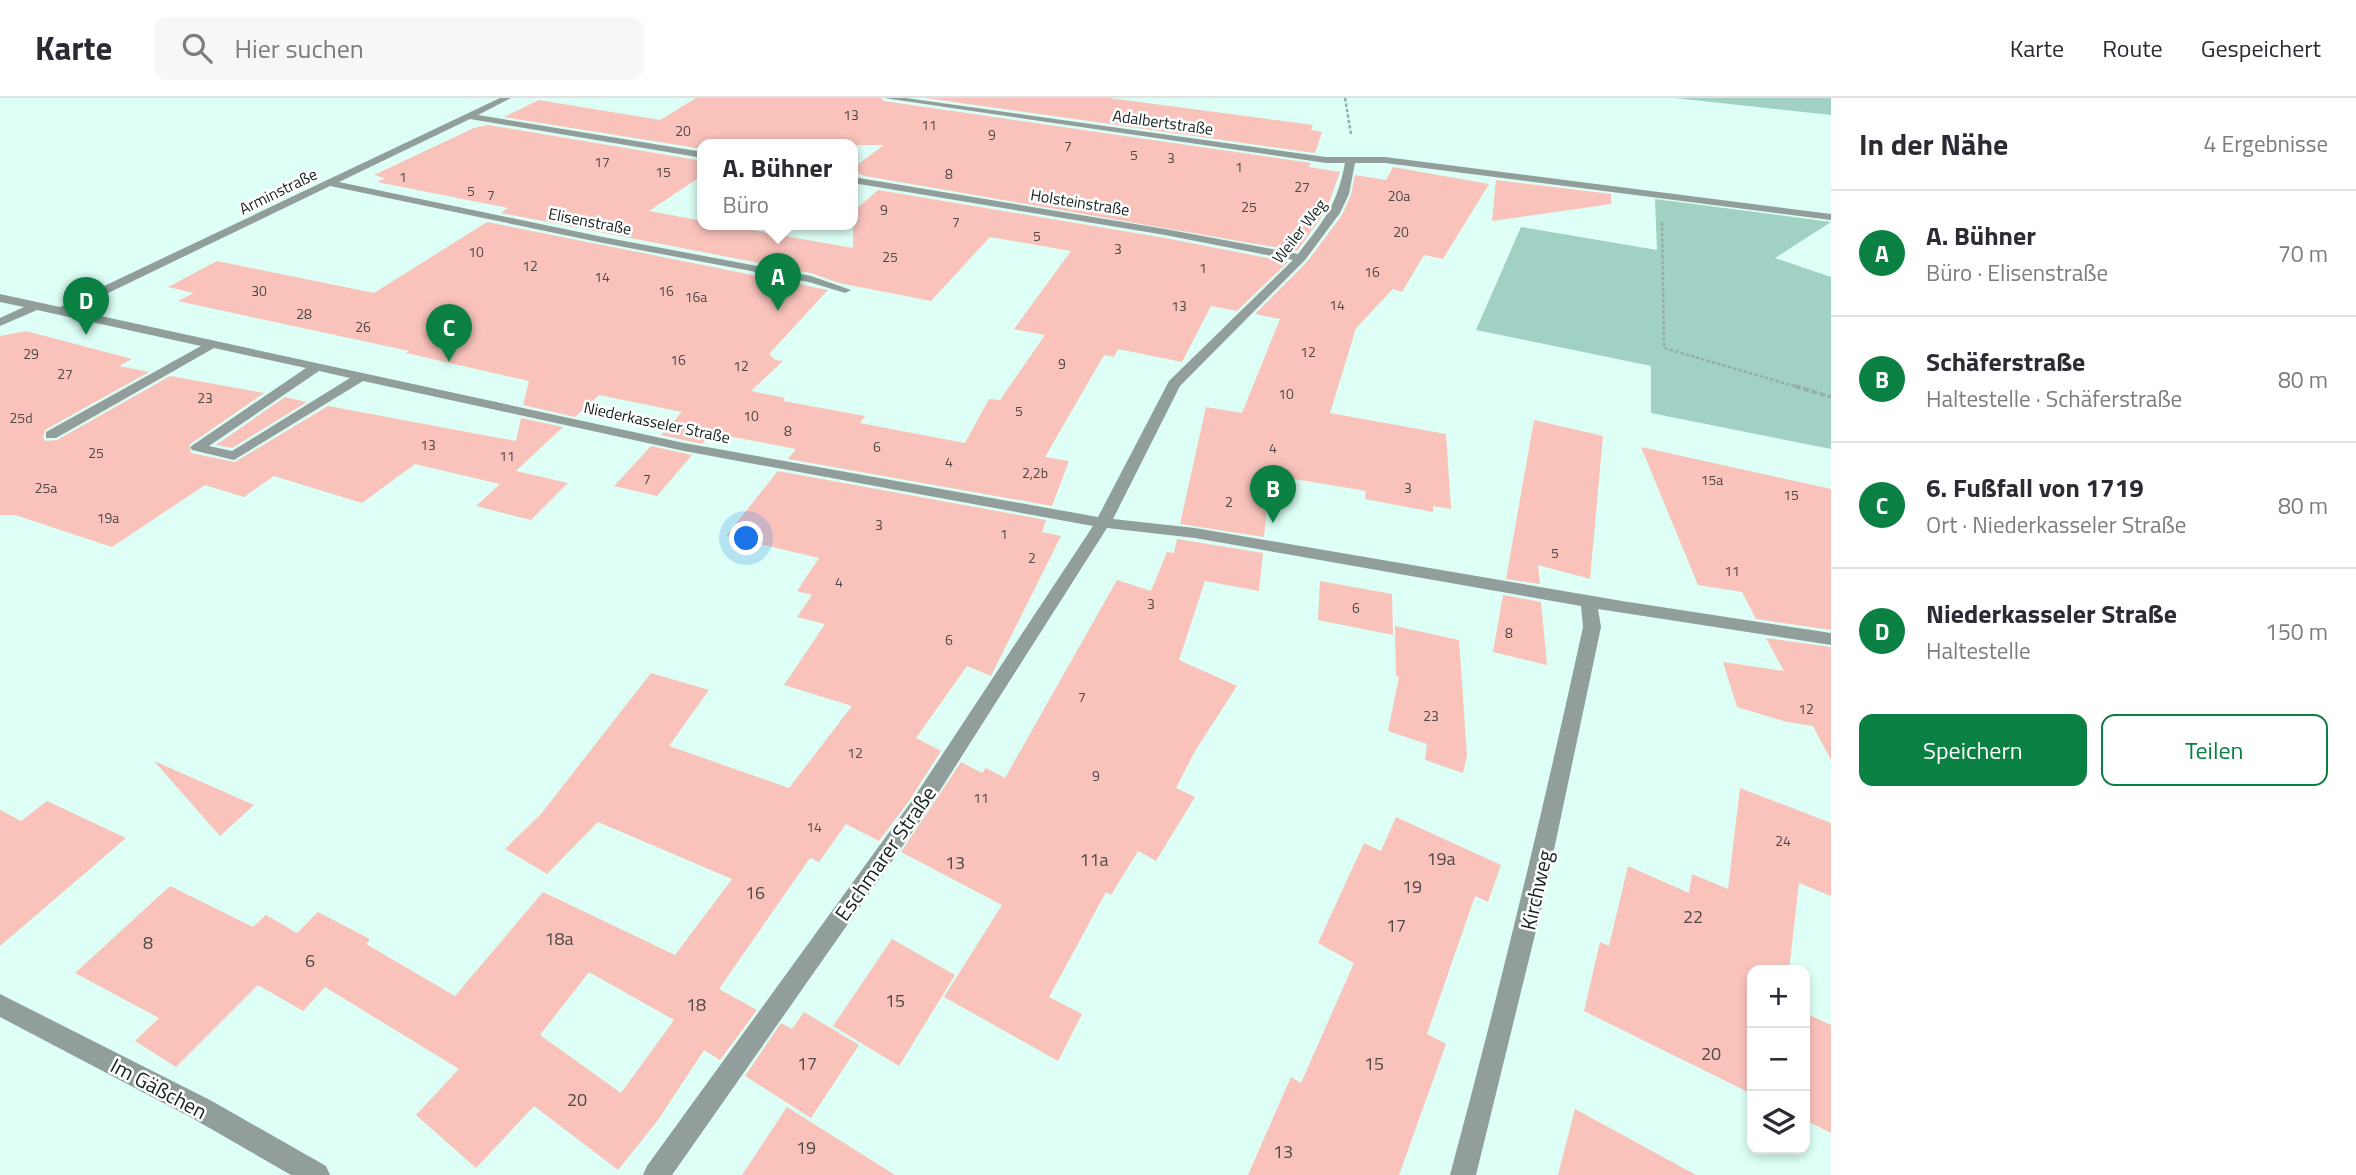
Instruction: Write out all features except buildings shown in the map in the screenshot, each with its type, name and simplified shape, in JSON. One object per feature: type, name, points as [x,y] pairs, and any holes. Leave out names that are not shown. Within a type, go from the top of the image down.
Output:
[{"type":"street","name":"Arminstraße","points":[[62,312],[507,98]]},
{"type":"street","name":"Adalbertstraße","points":[[888,98],[1350,162]]},
{"type":"street","points":[[469,116],[697,154]]},
{"type":"street","points":[[1350,162],[1385,160],[1831,217]]},
{"type":"street","name":"Weiler Weg","points":[[1103,523],[1174,384],[1301,258],[1335,213],[1344,194],[1350,162]]},
{"type":"street","name":"Holsteinstraße","points":[[858,181],[1301,258]]},
{"type":"street","name":"Elisenstraße","points":[[329,183],[603,240],[811,279],[845,290]]},
{"type":"street","name":"Niederkasseler Straße","points":[[0,298],[684,447],[1103,523],[1195,533],[1589,601],[1831,639]]},
{"type":"street","points":[[0,322],[36,306]]},
{"type":"street","points":[[51,435],[211,345]]},
{"type":"street","points":[[315,368],[197,447],[234,456],[360,377]]},
{"type":"street","name":"Eschmarer Straße","points":[[656,1175],[918,808],[1103,523]]},
{"type":"street","name":"Kirchweg","points":[[1463,1175],[1509,1007],[1545,853],[1592,627],[1589,601]]},
{"type":"street","name":"Im Gäßchen","points":[[0,1005],[201,1109],[317,1175]]},
{"type":"path","points":[[1659,196],[1664,348],[1831,397]]},
{"type":"green space","points":[[1675,98],[1831,98],[1831,115]]},
{"type":"green space","points":[[1655,199],[1831,222],[1775,258],[1831,277],[1831,449],[1651,413],[1651,366],[1476,330],[1521,227],[1657,250]]},
{"type":"place","name":"A. Bühner","points":[[778,311]]},
{"type":"place","name":"Niederkasseler Straße","points":[[86,335]]},
{"type":"place","name":"6. Fußfall von 1719","points":[[449,362]]},
{"type":"place","name":"Schäferstraße","points":[[1273,523]]}]
